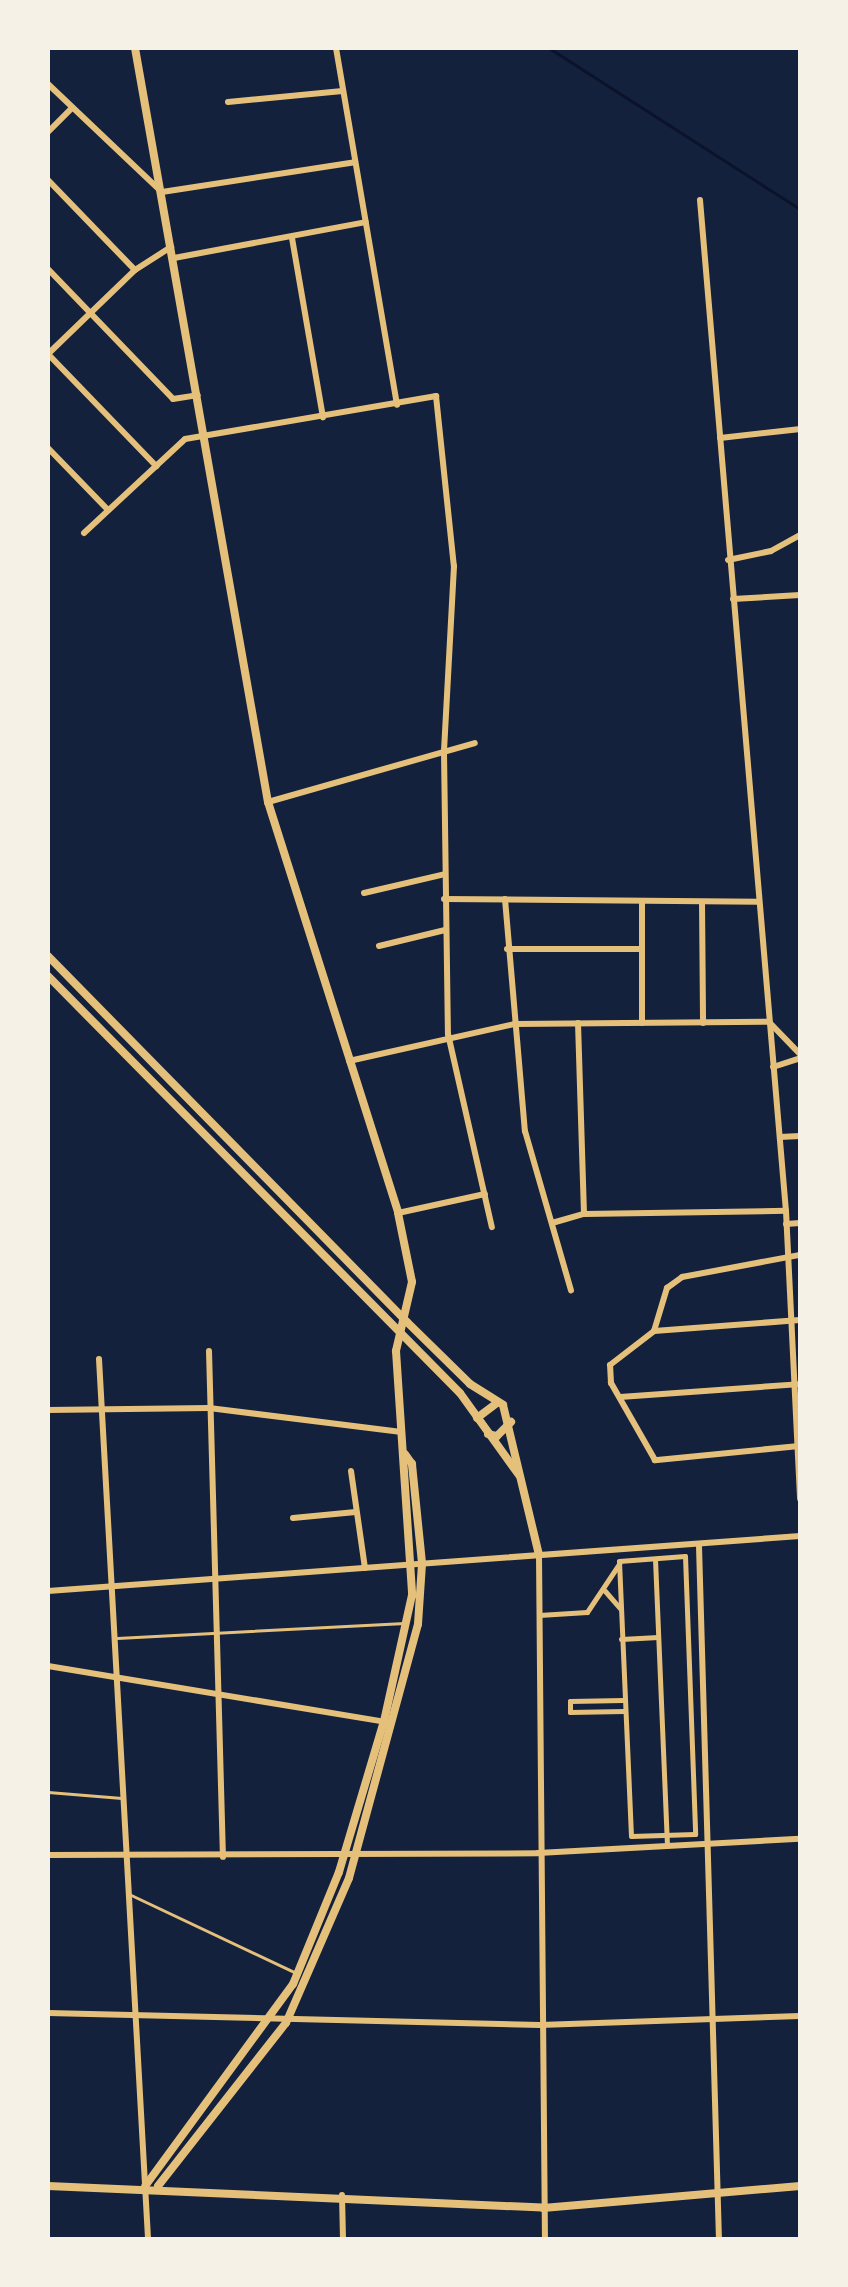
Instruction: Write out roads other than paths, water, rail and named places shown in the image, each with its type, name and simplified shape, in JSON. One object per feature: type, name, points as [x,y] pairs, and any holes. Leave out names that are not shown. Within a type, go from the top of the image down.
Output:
[{"type":"street","points":[[135,48],[268,802],[398,1213],[412,1282],[407,1322],[396,1351],[405,1454],[412,1464],[418,1624],[344,1856],[298,1973],[272,2022],[145,2186]]},
{"type":"street","points":[[336,48],[397,405]]},
{"type":"street","points":[[48,84],[162,192]]},
{"type":"street","points":[[228,102],[342,91]]},
{"type":"street","points":[[48,132],[72,108]]},
{"type":"street","points":[[162,192],[355,162]]},
{"type":"street","points":[[48,180],[135,270]]},
{"type":"street","points":[[700,200],[728,560],[786,1211],[791,1320],[798,1385],[800,1499]]},
{"type":"street","points":[[174,258],[366,222]]},
{"type":"street","points":[[292,238],[323,417]]},
{"type":"street","points":[[156,466],[48,354],[135,270],[172,247]]},
{"type":"street","points":[[48,269],[173,399],[198,395]]},
{"type":"street","points":[[84,533],[185,439],[436,396],[454,566],[444,752],[448,1034],[492,1227]]},
{"type":"street","points":[[720,438],[800,429]]},
{"type":"street","points":[[48,448],[108,510]]},
{"type":"street","points":[[728,560],[771,551],[800,535]]},
{"type":"street","points":[[733,599],[800,595]]},
{"type":"street","points":[[268,802],[475,743]]},
{"type":"street","points":[[364,893],[445,874]]},
{"type":"street","points":[[444,899],[758,902]]},
{"type":"street","points":[[505,899],[525,1131],[571,1290]]},
{"type":"street","points":[[642,901],[642,1023]]},
{"type":"street","points":[[702,902],[703,1023]]},
{"type":"street","points":[[379,946],[445,930]]},
{"type":"street","points":[[507,949],[641,949]]},
{"type":"street","points":[[48,956],[407,1322],[499,1402],[511,1421],[519,1475],[539,1555],[538,1853],[545,2239]]},
{"type":"street","points":[[48,976],[401,1335],[477,1418],[519,1475]]},
{"type":"street","points":[[349,1061],[448,1034],[515,1024],[769,1022],[800,1056],[773,1067]]},
{"type":"street","points":[[578,1023],[584,1214]]},
{"type":"street","points":[[780,1137],[800,1136]]},
{"type":"street","points":[[398,1213],[485,1194]]},
{"type":"street","points":[[552,1223],[584,1214],[786,1211]]},
{"type":"street","points":[[786,1224],[800,1223]]},
{"type":"street","points":[[654,1331],[667,1288],[682,1277],[800,1255]]},
{"type":"street","points":[[798,1446],[655,1460],[620,1397],[610,1365],[654,1331],[800,1320]]},
{"type":"street","points":[[209,1351],[223,1857]]},
{"type":"street","points":[[99,1359],[133,2015],[148,2239]]},
{"type":"street","points":[[620,1397],[798,1385]]},
{"type":"street","points":[[477,1418],[489,1402],[499,1402]]},
{"type":"street","points":[[48,1410],[209,1408],[402,1432]]},
{"type":"street","points":[[487,1434],[497,1436],[511,1421]]},
{"type":"street","points":[[351,1471],[365,1568]]},
{"type":"street","points":[[293,1518],[356,1512]]},
{"type":"street","points":[[48,1591],[699,1546],[800,1536]]},
{"type":"street","points":[[699,1546],[713,1844],[719,2239]]},
{"type":"street","points":[[685,1556],[695,1834],[631,1836],[619,1564],[685,1556]]},
{"type":"street","points":[[655,1559],[667,1846]]},
{"type":"street","points":[[158,2186],[286,2023],[356,1856],[389,1722],[409,1623],[417,1564]]},
{"type":"street","points":[[538,1615],[587,1612],[605,1591],[619,1564]]},
{"type":"street","points":[[605,1591],[620,1608]]},
{"type":"street","points":[[621,1639],[658,1637]]},
{"type":"street","points":[[48,1666],[116,1680],[389,1722]]},
{"type":"street","points":[[623,1700],[570,1701],[570,1707],[624,1711]]},
{"type":"street","points":[[48,1855],[223,1857],[538,1853],[800,1839]]},
{"type":"street","points":[[48,2013],[286,2023],[540,2025],[800,2016]]},
{"type":"street","points":[[48,2186],[158,2186],[543,2208],[800,2186]]},
{"type":"street","points":[[342,2195],[343,2239]]},
{"type":"lane","points":[[114,1638],[409,1623]]},
{"type":"lane","points":[[48,1792],[122,1798]]},
{"type":"lane","points":[[127,1893],[298,1973]]},
{"type":"waterway","points":[[549,48],[800,209]]}]
